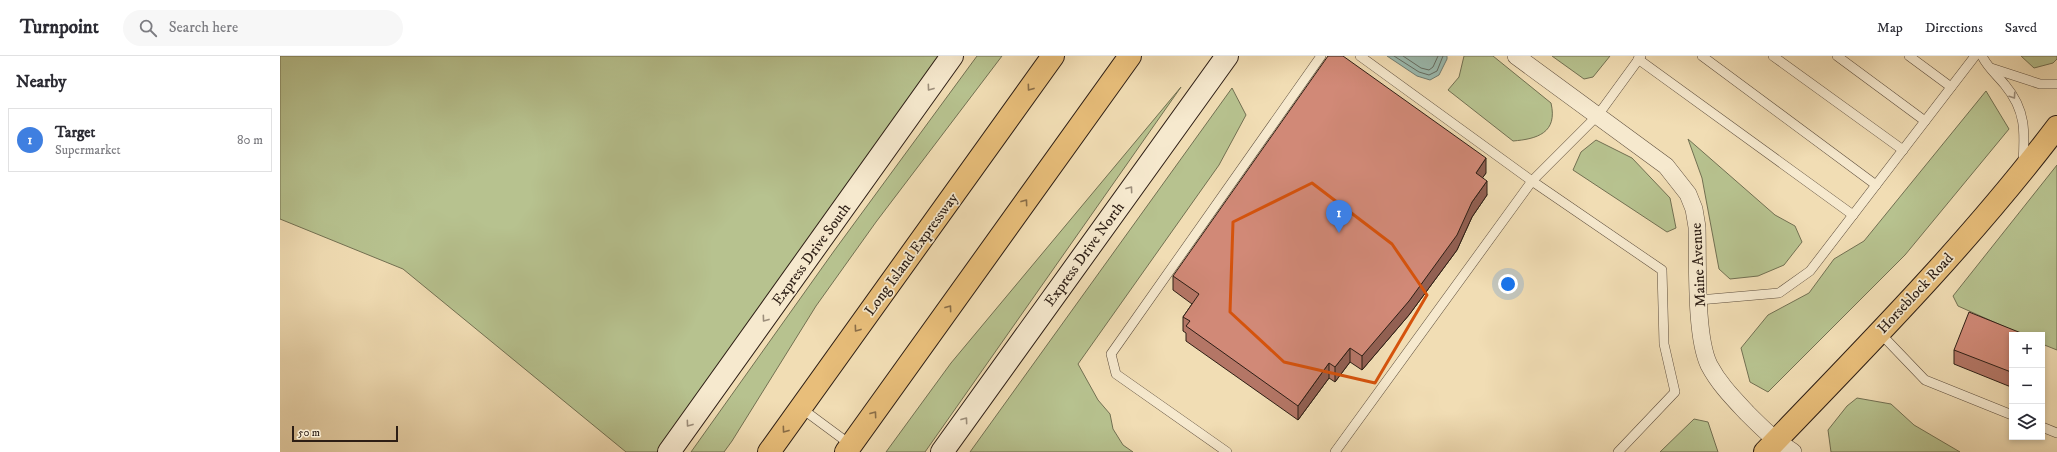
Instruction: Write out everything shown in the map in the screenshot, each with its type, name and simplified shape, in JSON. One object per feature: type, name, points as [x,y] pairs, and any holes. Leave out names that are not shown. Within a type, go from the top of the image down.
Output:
[{"type":"main road","name":"Express Drive South","points":[[669,452],[952,56]]},
{"type":"main road","name":"Long Island Expressway","points":[[769,452],[1053,56]]},
{"type":"main road","points":[[849,449],[1130,56]]},
{"type":"main road","points":[[1084,119],[1137,56]]},
{"type":"main road","name":"Express Drive North","points":[[942,452],[1227,56]]},
{"type":"main road","name":"Horseblock Road","points":[[1778,448],[1879,332],[1950,256],[2057,127]]},
{"type":"street","points":[[1175,127],[1234,56]]},
{"type":"street","name":"Maine Avenue","points":[[1516,56],[1666,166],[1688,194],[1694,209],[1698,227],[1699,300],[1704,349],[1715,376],[1778,448]]},
{"type":"lane","points":[[1227,452],[1116,374],[1111,354],[1322,56]]},
{"type":"lane","points":[[1360,56],[1532,181],[1662,270],[1664,344],[1675,392],[1618,452]]},
{"type":"lane","points":[[1702,56],[1876,185]]},
{"type":"lane","points":[[1773,56],[1903,150]]},
{"type":"lane","points":[[1837,56],[1925,121]]},
{"type":"lane","points":[[1909,56],[1951,87]]},
{"type":"lane","points":[[1699,300],[1779,293],[1810,271],[1975,56]]},
{"type":"lane","points":[[1982,56],[1988,67],[2015,98],[2021,111],[2024,143],[2022,171]]},
{"type":"lane","points":[[1335,452],[1532,181],[1598,115],[1640,58],[1854,215]]},
{"type":"lane","points":[[1988,67],[2040,84],[2057,84]]},
{"type":"lane","points":[[1879,332],[1924,380],[2009,414]]},
{"type":"lane","points":[[801,408],[849,449]]},
{"type":"lane","points":[[2045,428],[2057,433]]},
{"type":"highlighted area","points":[[1312,183],[1392,244],[1427,295],[1375,383],[1284,362],[1230,312],[1233,222]]},
{"type":"green space","points":[[280,56],[949,56],[657,452],[626,452],[403,269],[280,219]]},
{"type":"green space","points":[[977,56],[1002,56],[876,222],[816,306],[732,441],[724,452],[691,452],[834,251]]},
{"type":"green space","points":[[1464,56],[1493,56],[1551,103],[1552,113],[1548,128],[1537,136],[1513,141],[1448,90],[1459,77]]},
{"type":"green space","points":[[1552,56],[1610,56],[1593,77],[1584,79]]},
{"type":"green space","points":[[2021,56],[2057,56],[2057,59],[2053,63],[2034,68]]},
{"type":"green space","points":[[1181,87],[925,452],[886,452],[951,363]]},
{"type":"green space","points":[[1232,88],[1246,115],[1219,165],[1078,364],[1098,400],[1110,414],[1113,429],[1123,445],[1133,452],[970,452]]},
{"type":"green space","points":[[1986,91],[2009,129],[1905,255],[1768,392],[1750,382],[1741,348],[1768,315],[1809,293],[1834,259],[1864,241]]},
{"type":"green space","points":[[1688,139],[1775,215],[1795,226],[1802,242],[1784,265],[1758,276],[1730,279],[1719,269],[1702,178]]},
{"type":"green space","points":[[1596,140],[1632,158],[1670,198],[1676,228],[1667,232],[1573,170],[1581,152]]},
{"type":"green space","points":[[2057,165],[2057,350],[2045,345],[2045,332],[2016,332],[1958,306],[1953,296]]},
{"type":"green space","points":[[1857,398],[1891,404],[1914,425],[1960,452],[1831,452],[1828,430],[1847,406]]},
{"type":"green space","points":[[1694,419],[1708,422],[1718,452],[1660,452]]},
{"type":"water","points":[[1387,56],[1447,56],[1447,59],[1439,75],[1430,80],[1417,76]]},
{"type":"building","points":[[1328,56],[1343,56],[1486,158],[1476,173],[1487,181],[1472,202],[1457,235],[1409,301],[1362,356],[1350,348],[1335,367],[1329,363],[1298,406],[1186,326],[1190,321],[1183,317],[1199,294],[1173,276]]},
{"type":"building","points":[[1969,312],[2019,332],[2009,332],[2009,371],[1954,350]]},
{"type":"place","name":"Target","points":[[1339,233]]}]
